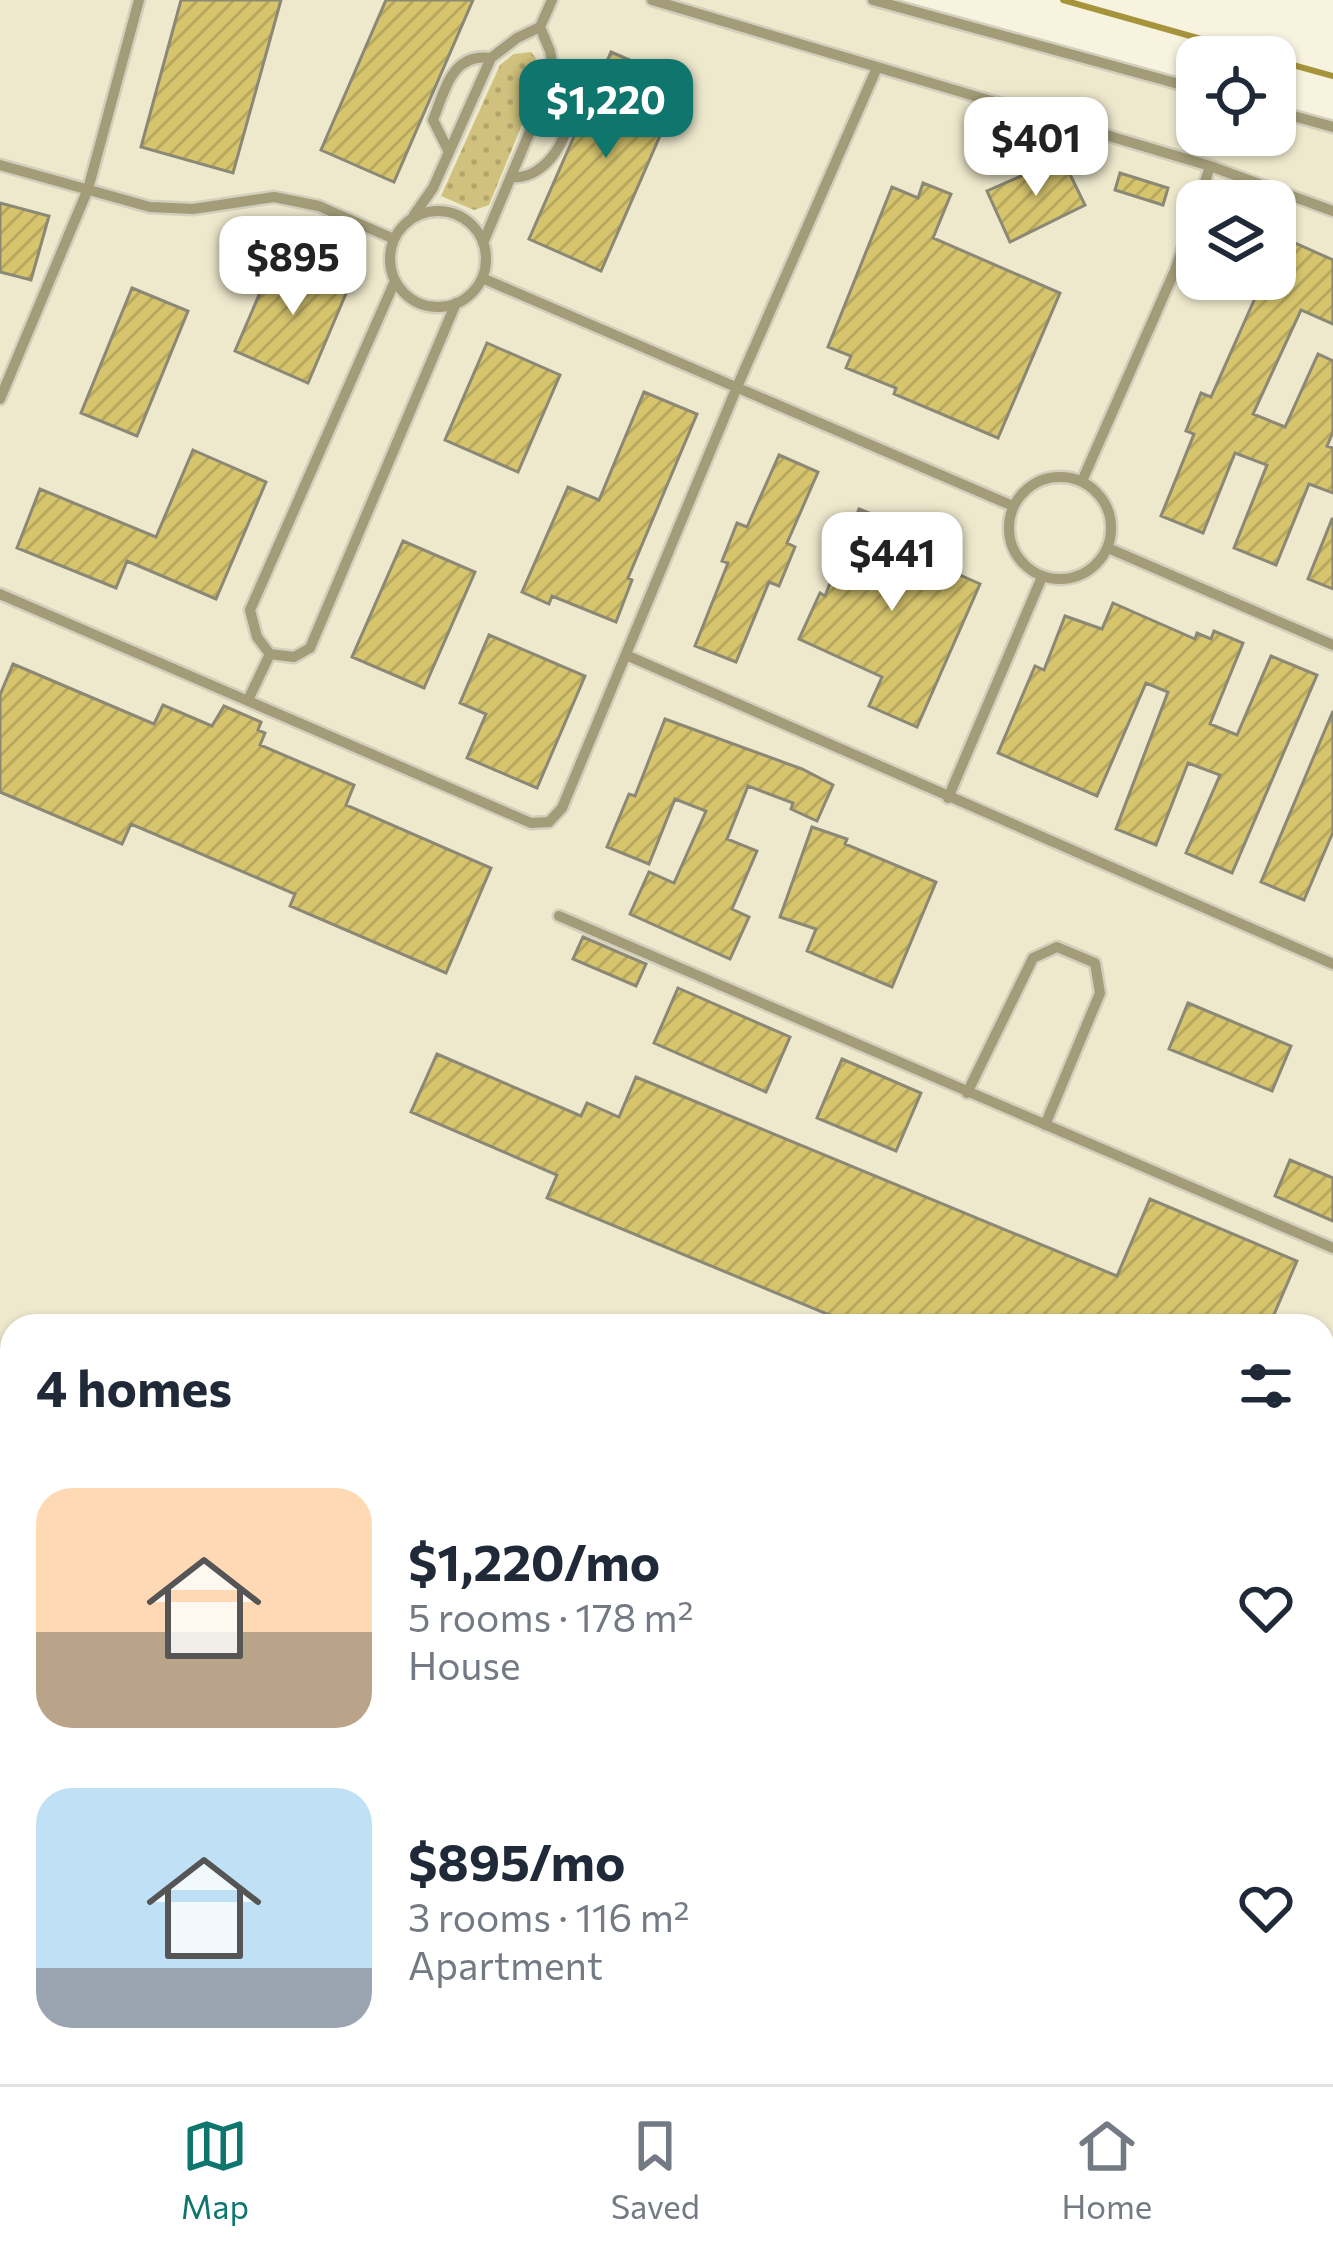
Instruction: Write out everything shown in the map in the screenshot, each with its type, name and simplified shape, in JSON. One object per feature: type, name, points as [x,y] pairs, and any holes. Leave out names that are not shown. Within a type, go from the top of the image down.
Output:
[{"type":"lane","points":[[0,399],[88,189],[139,0]]},
{"type":"lane","points":[[412,218],[440,211],[454,214],[477,230],[483,243],[482,278],[476,289],[456,303],[428,306],[404,293],[395,281],[390,253],[394,239],[433,188],[491,58],[539,28],[552,0]]},
{"type":"lane","points":[[652,0],[1210,166],[1333,211]]},
{"type":"lane","points":[[873,0],[1176,83]]},
{"type":"lane","points":[[513,176],[526,178],[546,167],[567,127],[568,100],[539,28]]},
{"type":"lane","points":[[449,152],[433,120],[450,76],[460,63],[476,56],[491,58]]},
{"type":"lane","points":[[0,594],[531,823],[549,822],[562,808],[737,387],[876,70]]},
{"type":"lane","points":[[483,243],[554,74]]},
{"type":"lane","points":[[1296,117],[1333,127]]},
{"type":"lane","points":[[0,165],[150,207],[193,209],[274,197],[319,206],[394,239]]},
{"type":"lane","points":[[1205,180],[1210,166]]},
{"type":"lane","points":[[1082,481],[1176,267]]},
{"type":"lane","points":[[482,278],[1013,506]]},
{"type":"lane","points":[[395,281],[250,610],[257,637],[270,654],[294,657],[310,648],[456,303]]},
{"type":"lane","points":[[1067,477],[1082,481],[1105,502],[1111,517],[1108,548],[1088,572],[1058,580],[1042,577],[1016,555],[1008,522],[1013,506],[1035,482],[1067,477]]},
{"type":"lane","points":[[1108,548],[1333,645]]},
{"type":"lane","points":[[948,798],[1042,577]]},
{"type":"lane","points":[[248,700],[270,654]]},
{"type":"lane","points":[[626,656],[1333,964]]},
{"type":"lane","points":[[559,916],[1333,1247]]},
{"type":"lane","points":[[967,1093],[1034,958],[1057,947],[1095,963],[1100,993],[1045,1126]]},
{"type":"shaded area","points":[[0,0],[892,0],[1176,78],[1176,156],[1296,156],[1296,112],[1333,122],[1333,1314],[0,1314]]},
{"type":"shaded area","points":[[531,52],[541,65],[539,83],[489,205],[474,210],[441,196],[500,65],[514,54]]},
{"type":"building","points":[[181,0],[281,0],[233,173],[141,147]]},
{"type":"building","points":[[386,0],[473,0],[394,182],[321,150]]},
{"type":"building","points":[[611,52],[683,83],[601,271],[529,239]]},
{"type":"building","points":[[1062,158],[1085,205],[1010,242],[987,191]]},
{"type":"building","points":[[1120,173],[1168,188],[1163,205],[1115,190]]},
{"type":"building","points":[[923,183],[951,194],[933,238],[1060,293],[998,438],[894,394],[896,388],[846,368],[851,356],[828,347],[892,187],[918,198]]},
{"type":"building","points":[[0,203],[49,216],[31,280],[0,272]]},
{"type":"building","points":[[1296,243],[1333,260],[1333,324],[1301,310],[1253,414],[1285,427],[1318,354],[1333,361],[1333,432],[1327,446],[1333,448],[1333,493],[1309,484],[1276,565],[1234,548],[1267,465],[1235,453],[1203,533],[1161,516],[1194,434],[1186,431],[1201,393],[1211,397],[1254,300],[1296,300]]},
{"type":"building","points":[[277,253],[350,284],[308,383],[235,351]]},
{"type":"building","points":[[132,288],[188,311],[137,436],[81,413]]},
{"type":"building","points":[[487,343],[560,375],[518,472],[445,440]]},
{"type":"building","points":[[644,392],[697,414],[628,578],[632,580],[616,622],[552,596],[549,604],[522,592],[568,487],[599,500]]},
{"type":"building","points":[[193,450],[266,482],[216,599],[127,561],[116,588],[17,548],[40,489],[156,537]]},
{"type":"building","points":[[779,455],[818,472],[787,543],[795,547],[779,586],[769,582],[736,662],[695,646],[728,563],[722,561],[737,523],[747,527]]},
{"type":"building","points":[[859,509],[933,538],[924,559],[980,584],[917,727],[869,706],[882,677],[799,639],[820,593],[825,596]]},
{"type":"building","points":[[1333,519],[1333,589],[1308,579]]},
{"type":"building","points":[[403,541],[475,572],[424,688],[352,657]]},
{"type":"building","points":[[1113,603],[1195,639],[1197,633],[1211,639],[1214,631],[1243,643],[1210,724],[1237,735],[1271,656],[1317,675],[1232,873],[1186,853],[1220,775],[1188,763],[1156,845],[1116,829],[1168,692],[1146,683],[1097,796],[998,753],[1035,666],[1044,670],[1065,616],[1102,629]]},
{"type":"building","points":[[489,635],[585,676],[537,788],[467,758],[486,714],[460,703]]},
{"type":"building","points":[[13,664],[154,724],[163,705],[212,726],[224,706],[261,722],[258,730],[265,733],[260,745],[354,785],[346,805],[491,868],[446,973],[290,906],[295,894],[131,824],[122,844],[0,792],[0,695]]},
{"type":"building","points":[[1333,711],[1333,832],[1304,900],[1261,882]]},
{"type":"building","points":[[665,719],[833,785],[817,821],[791,809],[793,803],[748,786],[727,839],[757,851],[732,909],[749,917],[730,959],[630,914],[649,872],[674,883],[706,811],[675,799],[649,864],[607,847],[629,794],[635,796]]},
{"type":"building","points":[[812,827],[936,882],[892,987],[807,951],[816,929],[780,917]]},
{"type":"building","points":[[583,937],[646,964],[636,986],[573,959]]},
{"type":"building","points":[[678,988],[790,1037],[766,1092],[654,1043]]},
{"type":"building","points":[[1188,1003],[1291,1046],[1272,1091],[1169,1049]]},
{"type":"building","points":[[437,1054],[581,1116],[587,1103],[619,1117],[636,1077],[1117,1276],[1150,1199],[1297,1261],[1274,1314],[827,1314],[547,1198],[557,1175],[411,1112]]},
{"type":"building","points":[[842,1059],[921,1093],[896,1151],[817,1118]]},
{"type":"building","points":[[1290,1160],[1333,1178],[1333,1221],[1275,1196]]},
{"type":"waterway","points":[[1063,0],[1191,36]]},
{"type":"waterway","points":[[1296,66],[1333,76]]}]
